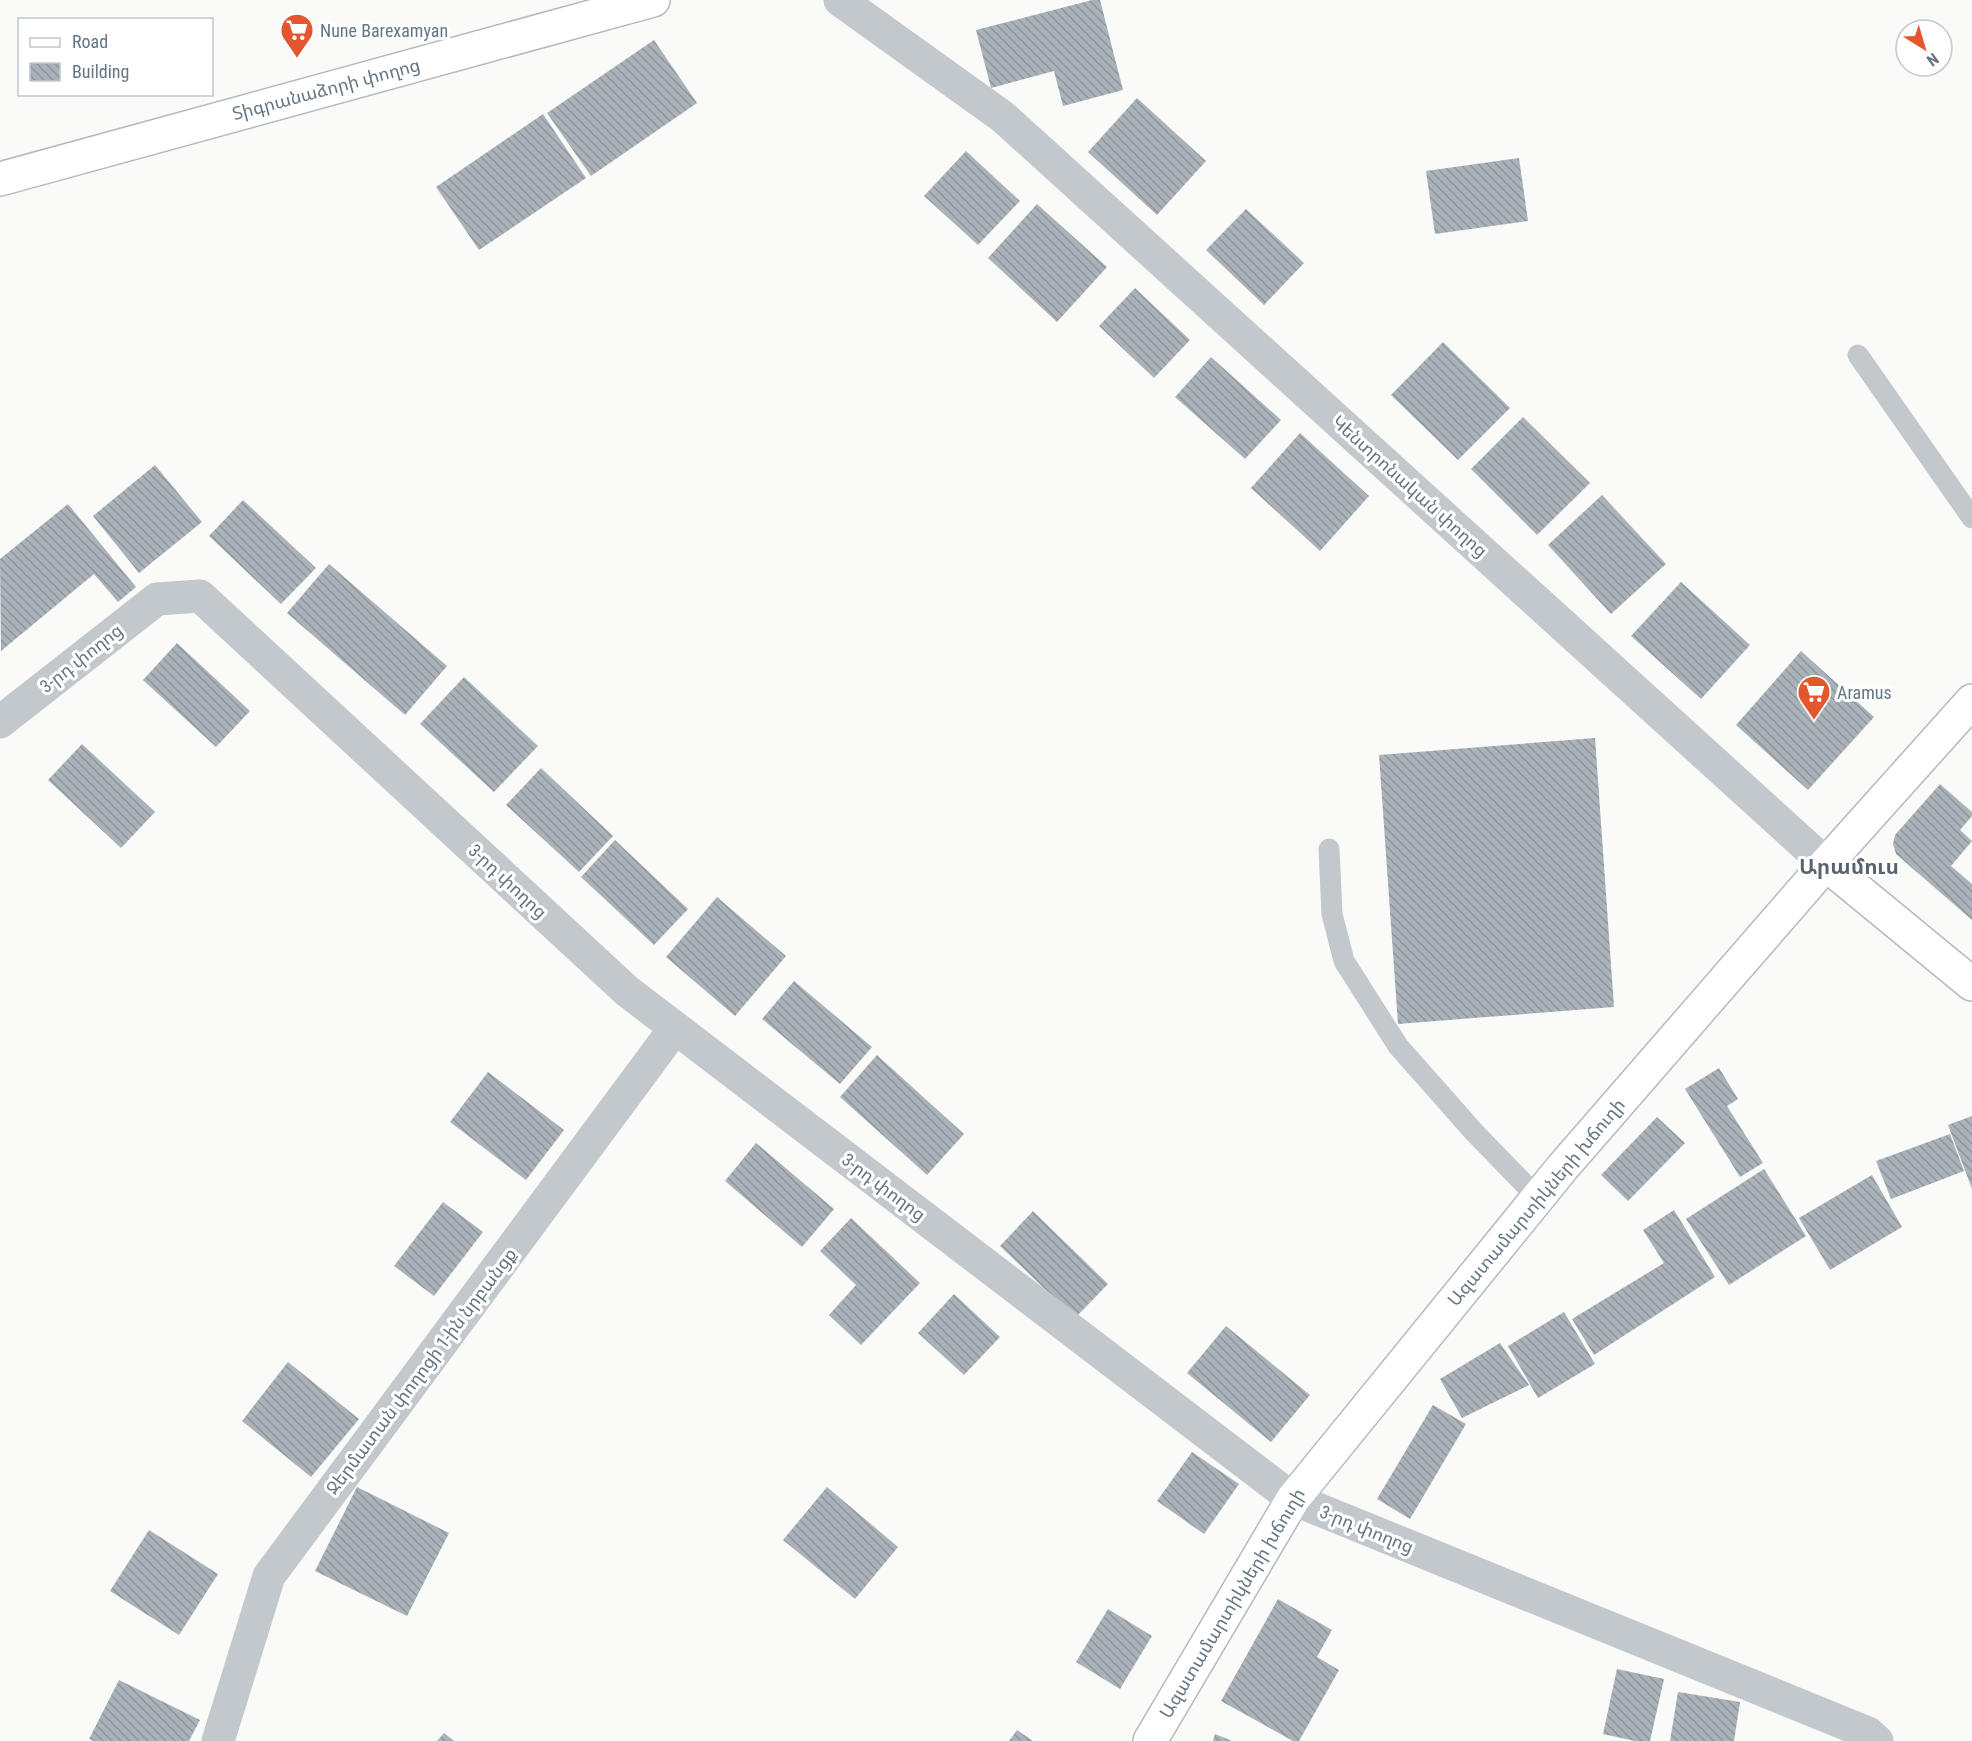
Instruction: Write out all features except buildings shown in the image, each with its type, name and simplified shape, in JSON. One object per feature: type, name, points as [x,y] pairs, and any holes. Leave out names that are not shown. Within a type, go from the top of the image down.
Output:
[{"type":"main road","name":"Տիգրանաձորի փողոց","points":[[0,179],[653,0]]},
{"type":"main road","name":"Ազատամարտիկների խճուղի","points":[[1150,1741],[1293,1499],[1562,1168],[1826,864],[1972,701]]},
{"type":"main road","name":"Կենտրոնական փողոց","points":[[1826,864],[1972,984]]},
{"type":"street","name":"Կենտրոնական փողոց","points":[[840,0],[1003,117],[1826,864]]},
{"type":"street","name":"3-րդ փողոց","points":[[0,722],[157,599],[200,596],[627,991],[1293,1499],[1868,1733],[1877,1741]]},
{"type":"street","name":"Ջերմատան փողոցի 1-ին նրբանցք","points":[[218,1741],[269,1576],[675,1028]]},
{"type":"lane","points":[[1858,355],[1972,518]]},
{"type":"lane","points":[[1329,849],[1332,914],[1344,961],[1398,1046],[1474,1132],[1538,1198]]},
{"type":"place","name":"Nune Barexamyan","points":[[297,59]]},
{"type":"place","name":"Aramus","points":[[1814,721]]},
{"type":"district","name":"Արամուս","points":[[1849,867]]}]
